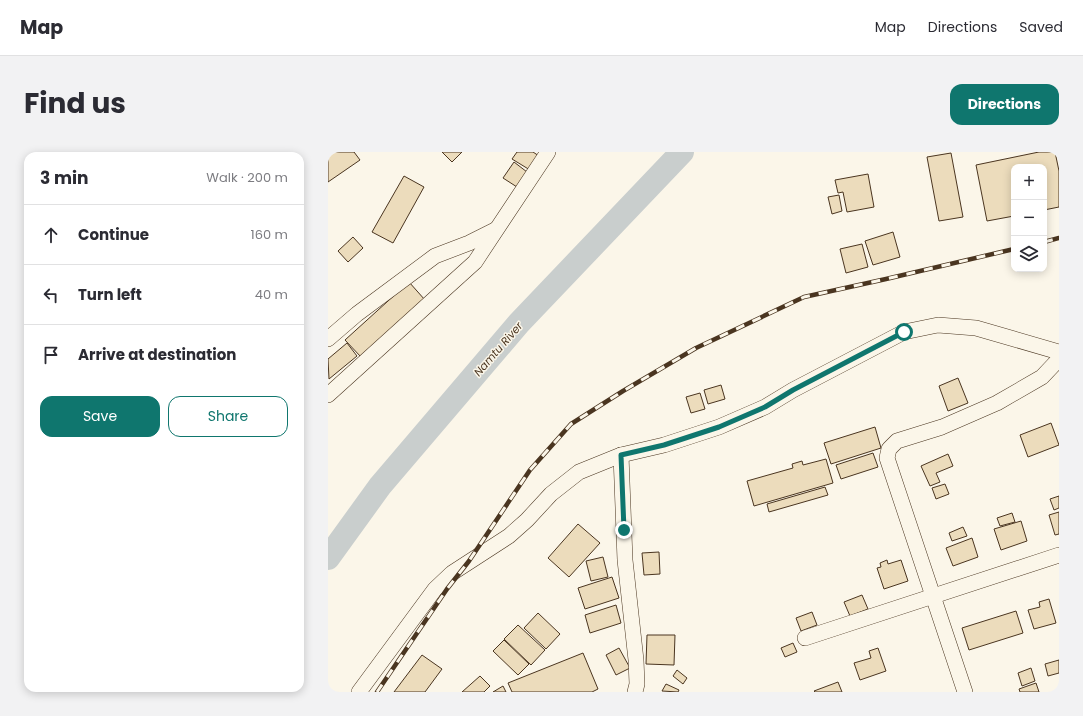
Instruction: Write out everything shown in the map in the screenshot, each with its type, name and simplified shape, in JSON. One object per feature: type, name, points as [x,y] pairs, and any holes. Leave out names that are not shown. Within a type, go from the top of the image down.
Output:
[{"type":"street","points":[[328,395],[474,262],[548,152]]},
{"type":"street","points":[[328,339],[357,314],[435,256],[469,243],[496,230]]},
{"type":"street","points":[[359,692],[435,589],[452,573],[510,536],[557,490],[579,472],[621,455],[664,445],[719,427],[765,407],[793,390],[904,332],[938,325],[976,328],[1059,352]]},
{"type":"street","points":[[965,692],[887,458],[889,449],[897,441],[942,427],[997,403],[1042,377],[1059,359]]},
{"type":"street","points":[[621,455],[625,560],[636,660],[637,684],[635,692]]},
{"type":"street","points":[[805,638],[1059,555]]},
{"type":"building","points":[[328,152],[354,152],[360,160],[328,182]]},
{"type":"building","points":[[442,152],[462,152],[452,162]]},
{"type":"building","points":[[517,152],[533,152],[539,156],[530,170],[512,159]]},
{"type":"building","points":[[1039,152],[1055,152],[1059,171],[1059,207],[1047,209],[1047,164],[1011,164],[1011,217],[987,221],[976,165]]},
{"type":"building","points":[[951,153],[963,217],[939,221],[927,157]]},
{"type":"building","points":[[514,162],[527,172],[517,187],[503,178]]},
{"type":"building","points":[[868,174],[874,207],[847,212],[843,192],[838,193],[835,180]]},
{"type":"building","points":[[404,176],[424,187],[393,243],[372,232]]},
{"type":"building","points":[[839,195],[842,211],[832,214],[828,197]]},
{"type":"building","points":[[893,232],[900,257],[873,265],[865,241]]},
{"type":"building","points":[[353,237],[363,248],[348,262],[338,251]]},
{"type":"building","points":[[862,244],[868,267],[846,273],[840,249]]},
{"type":"building","points":[[409,282],[425,300],[361,357],[345,340]]},
{"type":"building","points":[[347,343],[357,356],[329,379],[328,359]]},
{"type":"building","points":[[958,378],[968,403],[948,411],[939,386]]},
{"type":"building","points":[[721,385],[725,399],[708,404],[704,390]]},
{"type":"building","points":[[700,393],[705,409],[691,413],[686,397]]},
{"type":"building","points":[[1051,423],[1059,445],[1028,457],[1020,435]]},
{"type":"building","points":[[875,427],[881,448],[831,464],[824,443]]},
{"type":"building","points":[[873,453],[878,467],[841,479],[836,465]]},
{"type":"building","points":[[948,454],[953,466],[936,473],[940,482],[930,486],[921,466]]},
{"type":"building","points":[[826,459],[833,483],[754,506],[747,481],[793,468],[792,464],[802,461],[803,465]]},
{"type":"building","points":[[945,484],[949,494],[936,499],[932,488]]},
{"type":"building","points":[[825,487],[828,495],[769,512],[767,504]]},
{"type":"building","points":[[1059,496],[1059,508],[1054,510],[1050,499]]},
{"type":"building","points":[[1059,512],[1059,534],[1055,535],[1049,515]]},
{"type":"building","points":[[1012,513],[1015,522],[1000,526],[997,518]]},
{"type":"building","points":[[1021,521],[1027,541],[1001,550],[994,529]]},
{"type":"building","points":[[578,524],[600,543],[569,577],[548,558]]},
{"type":"building","points":[[963,527],[967,536],[952,541],[949,533]]},
{"type":"building","points":[[972,538],[978,557],[953,566],[946,548]]},
{"type":"building","points":[[659,552],[660,574],[644,575],[642,553]]},
{"type":"building","points":[[603,557],[608,577],[591,581],[586,561]]},
{"type":"building","points":[[887,560],[888,564],[901,560],[908,581],[884,589],[877,568],[881,567],[880,563]]},
{"type":"building","points":[[612,577],[619,598],[585,609],[578,588]]},
{"type":"building","points":[[862,595],[868,609],[850,616],[844,602]]},
{"type":"building","points":[[1049,599],[1056,623],[1034,629],[1028,610],[1040,607],[1039,602]]},
{"type":"building","points":[[616,605],[621,623],[590,633],[585,615]]},
{"type":"building","points":[[1016,611],[1023,633],[969,650],[962,628]]},
{"type":"building","points":[[812,612],[817,625],[801,631],[796,618]]},
{"type":"building","points":[[538,613],[560,634],[546,649],[524,628]]},
{"type":"building","points":[[518,625],[545,650],[531,665],[504,639]]},
{"type":"building","points":[[647,635],[675,635],[674,665],[646,664]]},
{"type":"building","points":[[504,640],[529,664],[518,675],[493,651]]},
{"type":"building","points":[[793,643],[797,652],[785,657],[781,648]]},
{"type":"building","points":[[619,648],[630,668],[616,675],[606,655]]},
{"type":"building","points":[[878,648],[886,671],[860,680],[854,663],[871,658],[869,651]]},
{"type":"building","points":[[583,653],[598,689],[592,692],[512,692],[508,683]]},
{"type":"building","points":[[422,655],[442,669],[425,692],[394,692]]},
{"type":"building","points":[[1059,660],[1059,673],[1048,676],[1045,664]]},
{"type":"building","points":[[1031,668],[1035,681],[1022,686],[1018,673]]},
{"type":"building","points":[[677,670],[687,678],[683,684],[673,676]]},
{"type":"building","points":[[480,676],[490,686],[484,692],[462,692]]},
{"type":"building","points":[[838,682],[842,692],[814,691]]},
{"type":"building","points":[[1036,683],[1039,692],[1020,692],[1019,689]]},
{"type":"building","points":[[666,684],[679,690],[678,692],[662,691]]},
{"type":"building","points":[[503,686],[506,692],[493,692]]},
{"type":"waterway","name":"Namtu River","points":[[328,558],[380,486],[519,323],[682,152]]},
{"type":"railway","points":[[1047,241],[1059,238]]},
{"type":"railway","points":[[377,692],[447,589],[469,561],[530,470],[571,424],[696,348],[804,297],[1011,250]]},
{"type":"route","points":[[624,530],[621,455],[664,445],[719,427],[765,407],[793,390],[904,332]]}]
